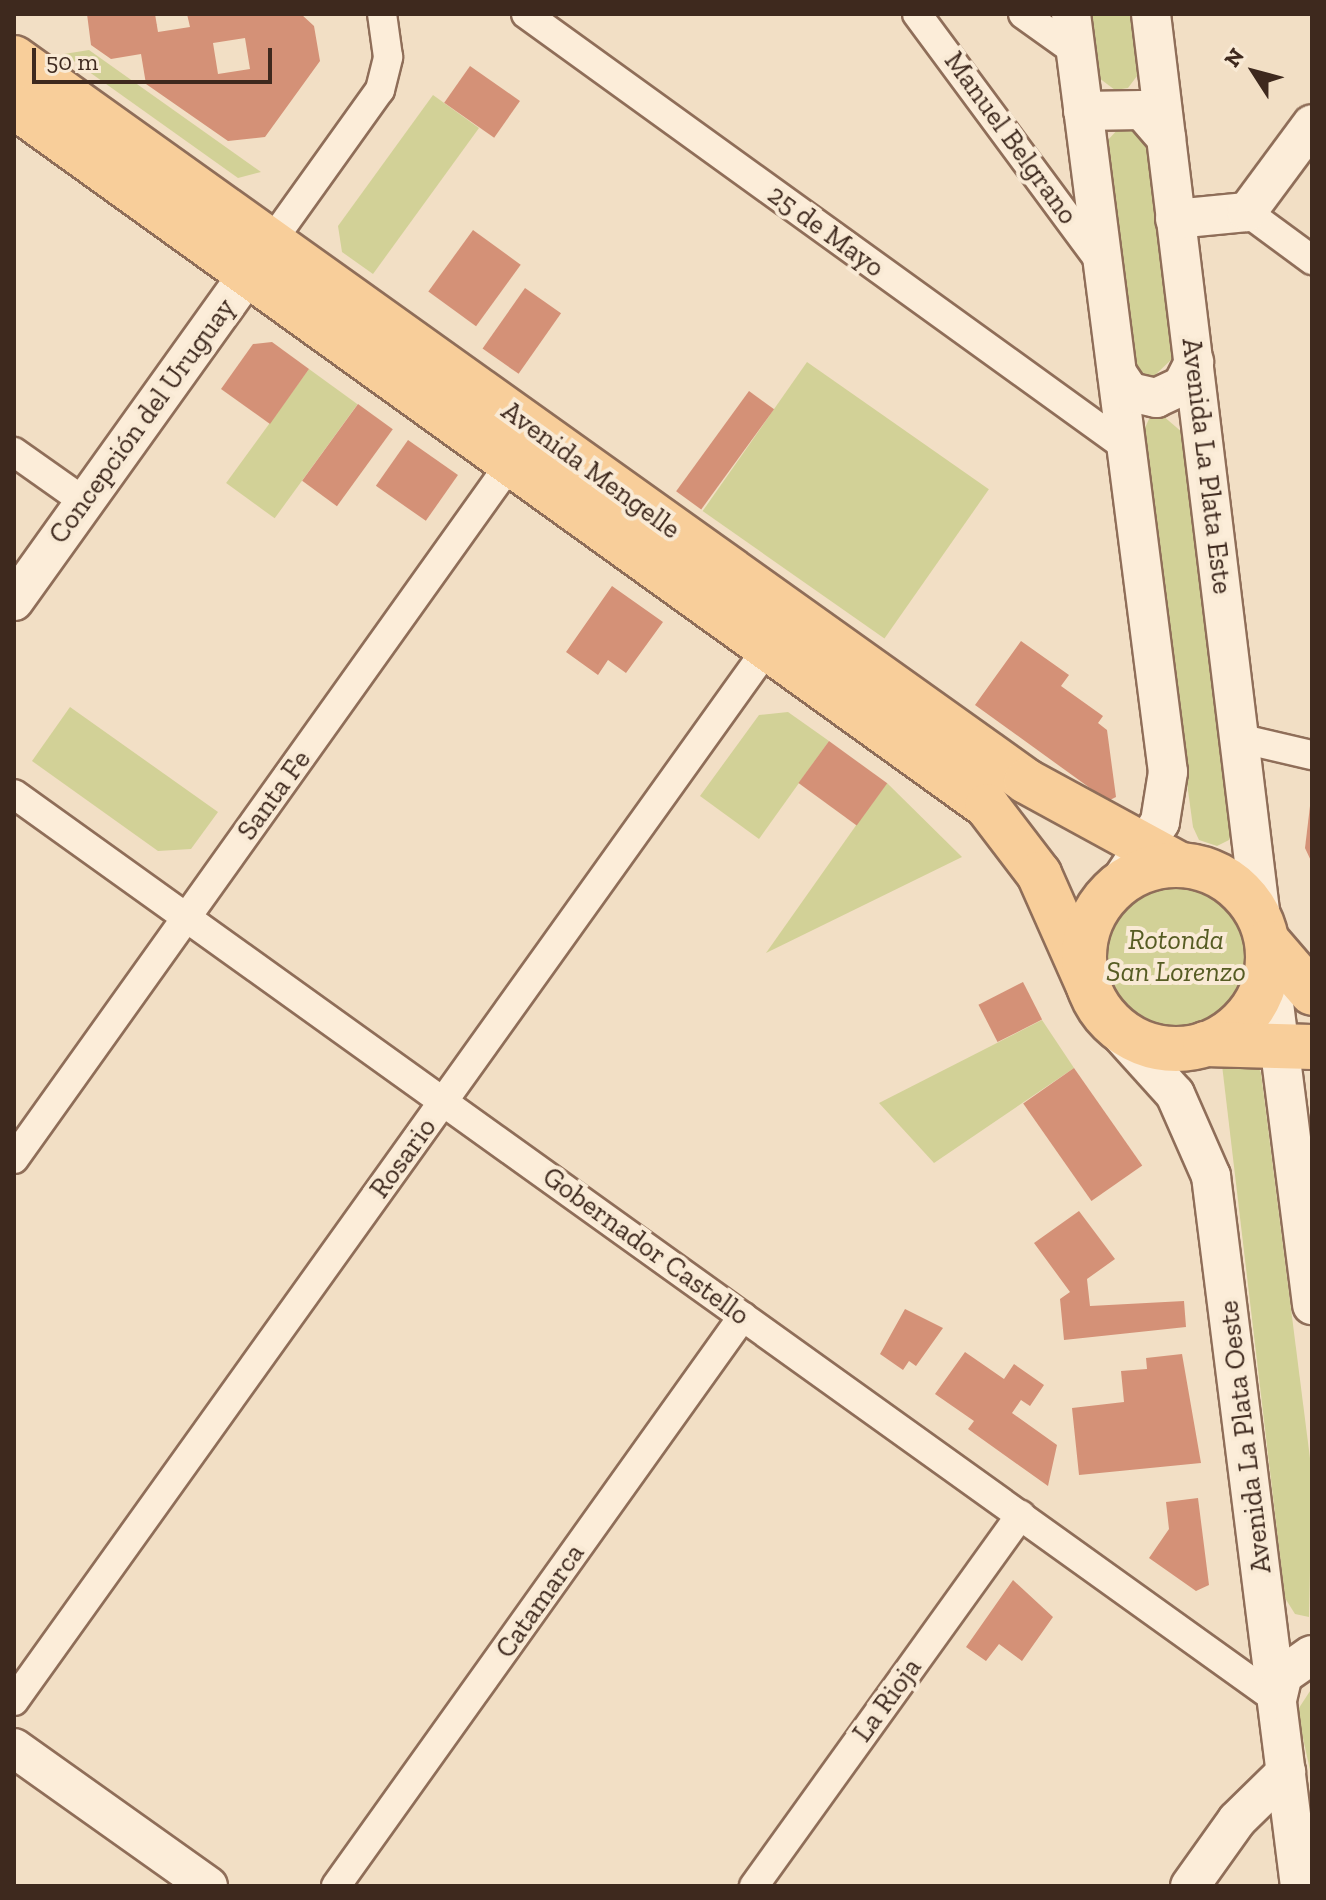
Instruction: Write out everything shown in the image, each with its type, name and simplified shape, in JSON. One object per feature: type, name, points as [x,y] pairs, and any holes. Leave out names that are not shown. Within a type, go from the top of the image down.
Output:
[{"type":"main road","points":[[1071,14],[1168,772],[1161,857],[1118,885],[1087,933],[1099,1004],[1159,1048],[1205,1044],[1296,1046]]},
{"type":"main road","name":"Avenida La Plata Este","points":[[1151,14],[1266,942]]},
{"type":"main road","name":"Avenida Mengelle","points":[[14,58],[260,258],[780,631],[1026,781],[1161,857]]},
{"type":"main road","name":"Avenida Mengelle","points":[[14,106],[260,258]]},
{"type":"main road","points":[[1083,111],[1142,110],[1166,138]]},
{"type":"main road","points":[[1175,219],[1247,212],[1312,124]]},
{"type":"main road","name":"Concepción del Uruguay","points":[[14,601],[260,258]]},
{"type":"main road","points":[[1117,373],[1130,392],[1156,398],[1182,386],[1194,362]]},
{"type":"main road","name":"Avenida Mengelle","points":[[780,631],[1000,817],[1039,874],[1099,1004]]},
{"type":"main road","points":[[1161,857],[1227,879],[1266,942],[1312,993]]},
{"type":"main road","points":[[1205,1044],[1250,1012],[1266,942]]},
{"type":"main road","points":[[1266,942],[1296,1046],[1312,1305]]},
{"type":"main road","name":"Avenida La Plata Oeste","points":[[1099,1004],[1183,1106],[1211,1176],[1300,1886]]},
{"type":"main road","points":[[1277,1700],[1283,1675],[1312,1655]]},
{"type":"main road","points":[[14,1748],[208,1886]]},
{"type":"main road","points":[[1190,1886],[1247,1808],[1286,1772],[1312,1805]]},
{"type":"street","points":[[260,258],[380,90],[388,57],[382,14]]},
{"type":"street","name":"25 de Mayo","points":[[526,14],[1127,448]]},
{"type":"street","name":"Manuel Belgrano","points":[[917,14],[1103,264]]},
{"type":"street","points":[[1023,14],[1076,52]]},
{"type":"street","points":[[1247,212],[1312,260]]},
{"type":"street","name":"Santa Fe","points":[[14,1159],[523,447]]},
{"type":"street","points":[[14,452],[85,502]]},
{"type":"street","name":"Rosario","points":[[14,1701],[780,631]]},
{"type":"street","points":[[1243,739],[1312,755]]},
{"type":"street","name":"Gobernador Castello","points":[[14,794],[1277,1700]]},
{"type":"street","name":"Catamarca","points":[[336,1886],[743,1316]]},
{"type":"street","name":"La Rioja","points":[[754,1886],[1021,1515]]},
{"type":"green space","points":[[1091,14],[1135,14],[1140,72],[1128,88],[1115,90],[1099,78]]},
{"type":"green space","points":[[89,50],[261,172],[238,178],[64,54]]},
{"type":"green space","points":[[433,95],[479,128],[373,274],[342,252],[338,226]]},
{"type":"green space","points":[[1121,126],[1135,127],[1148,144],[1172,359],[1153,377],[1135,371],[1106,142]]},
{"type":"green space","points":[[807,362],[989,489],[884,638],[703,511]]},
{"type":"green space","points":[[309,369],[358,404],[275,518],[226,483]]},
{"type":"green space","points":[[1162,415],[1183,433],[1236,821],[1229,840],[1217,846],[1199,840],[1193,827],[1140,439],[1149,419]]},
{"type":"green space","points":[[70,707],[218,812],[191,849],[158,851],[32,761]]},
{"type":"green space","points":[[788,712],[829,741],[759,839],[700,796],[759,715]]},
{"type":"green space","points":[[887,783],[962,857],[766,953],[857,824]]},
{"type":"green space","name":"Rotonda San Lorenzo","points":[[1176,880],[1205,886],[1230,902],[1246,927],[1252,956],[1246,985],[1230,1010],[1205,1026],[1176,1032],[1147,1026],[1122,1010],[1106,985],[1100,956],[1106,927],[1122,902],[1147,886]]},
{"type":"green space","points":[[1042,1020],[1074,1068],[934,1163],[879,1103]]},
{"type":"green space","points":[[1222,1065],[1258,1066],[1261,1073],[1312,1474],[1309,1617],[1295,1614],[1285,1598]]},
{"type":"green space","points":[[1312,1688],[1312,1779],[1297,1711]]},
{"type":"building","points":[[87,14],[155,14],[158,32],[190,27],[187,14],[301,14],[314,26],[320,61],[265,137],[228,141],[146,84],[141,54],[111,59],[91,45]],"holes":[[[245,38],[250,69],[218,74],[213,43]]]},
{"type":"building","points":[[470,66],[520,101],[494,138],[444,103]]},
{"type":"building","points":[[473,230],[521,265],[476,326],[428,291]]},
{"type":"building","points":[[525,288],[561,313],[519,374],[483,349]]},
{"type":"building","points":[[272,342],[309,369],[270,424],[221,389],[253,344]]},
{"type":"building","points":[[749,391],[774,409],[701,510],[676,491]]},
{"type":"building","points":[[358,404],[393,429],[337,506],[302,481]]},
{"type":"building","points":[[408,440],[458,475],[426,521],[376,486]]},
{"type":"building","points":[[612,586],[663,622],[626,673],[608,660],[598,675],[566,652]]},
{"type":"building","points":[[1021,641],[1069,675],[1061,686],[1103,716],[1098,723],[1107,730],[1116,797],[1108,801],[975,705]]},
{"type":"building","points":[[829,741],[887,783],[857,825],[798,783]]},
{"type":"building","points":[[1312,806],[1312,863],[1305,848]]},
{"type":"building","points":[[1023,982],[1042,1019],[998,1042],[978,1005]]},
{"type":"building","points":[[1074,1068],[1142,1165],[1091,1201],[1023,1104]]},
{"type":"building","points":[[1079,1211],[1115,1259],[1087,1279],[1090,1306],[1184,1301],[1186,1327],[1064,1340],[1060,1299],[1070,1292],[1034,1243]]},
{"type":"building","points":[[905,1309],[943,1328],[916,1366],[909,1361],[903,1370],[880,1354]]},
{"type":"building","points":[[965,1352],[1004,1379],[1014,1364],[1044,1385],[1030,1406],[1021,1400],[1012,1413],[1057,1445],[1048,1486],[968,1429],[974,1421],[935,1394]]},
{"type":"building","points":[[1182,1354],[1201,1463],[1079,1475],[1072,1408],[1124,1402],[1121,1371],[1147,1369],[1146,1358]]},
{"type":"building","points":[[1198,1498],[1209,1585],[1196,1591],[1149,1558],[1169,1529],[1166,1502]]},
{"type":"building","points":[[1013,1580],[1053,1617],[1022,1661],[999,1644],[986,1661],[966,1647]]}]
